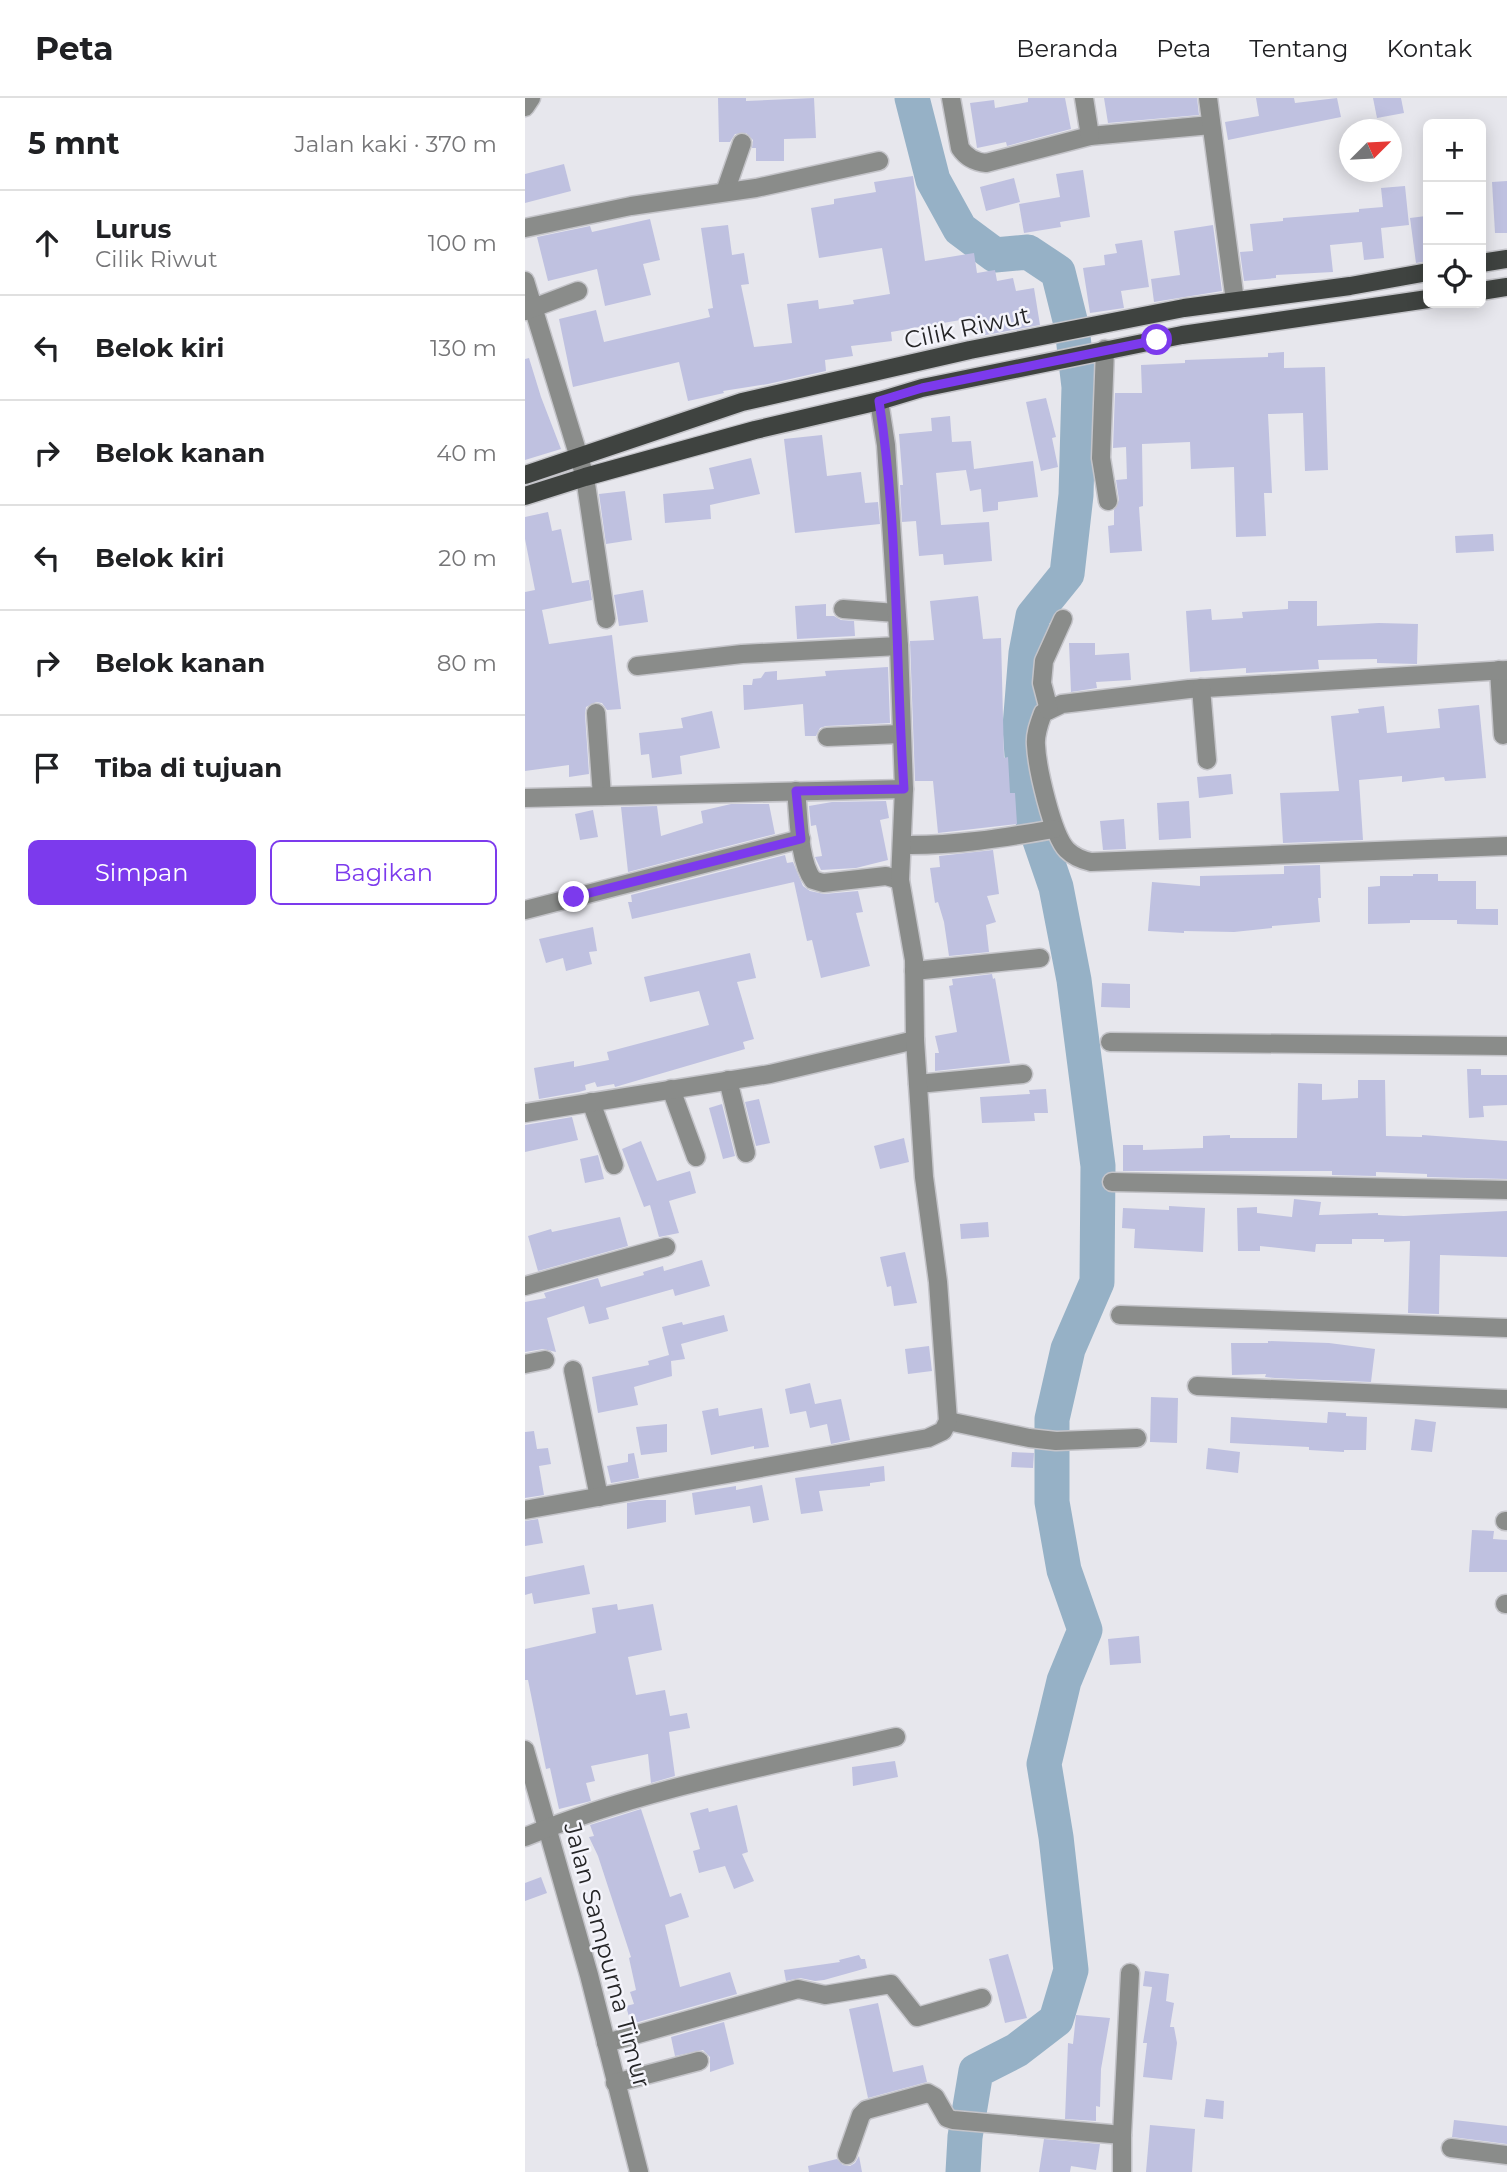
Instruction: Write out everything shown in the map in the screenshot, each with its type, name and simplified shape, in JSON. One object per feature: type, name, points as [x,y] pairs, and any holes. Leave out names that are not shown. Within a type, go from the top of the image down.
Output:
[{"type":"main road","points":[[1486,262],[1507,259]]},
{"type":"main road","name":"Cilik Riwut","points":[[525,475],[743,402],[970,350],[1235,301],[1423,273]]},
{"type":"main road","points":[[1486,290],[1507,287]]},
{"type":"main road","points":[[1302,292],[1308,317]]},
{"type":"main road","name":"Cilik Riwut","points":[[525,496],[755,430],[879,401],[922,388],[1182,335],[1423,300]]},
{"type":"main road","points":[[970,350],[978,376]]},
{"type":"street","points":[[525,107],[531,98]]},
{"type":"street","points":[[951,98],[960,148],[964,155],[986,163],[1090,136],[1211,125]]},
{"type":"street","points":[[1084,98],[1090,136]]},
{"type":"street","points":[[1207,98],[1235,301]]},
{"type":"street","points":[[725,192],[742,144]]},
{"type":"street","points":[[525,228],[880,161]]},
{"type":"street","points":[[525,281],[529,309],[585,477],[606,619]]},
{"type":"street","points":[[529,309],[578,291]]},
{"type":"street","points":[[1100,351],[1101,458],[1108,501]]},
{"type":"street","points":[[525,1510],[928,1438],[943,1431],[948,1421],[938,1282],[924,1177],[915,1040],[914,971],[900,880],[904,789],[899,646],[885,445],[879,401]]},
{"type":"street","points":[[843,609],[897,613]]},
{"type":"street","points":[[1049,710],[1042,683],[1044,661],[1063,619]]},
{"type":"street","points":[[637,666],[741,654],[899,646]]},
{"type":"street","points":[[1503,735],[1503,670],[1201,688],[1062,704],[1043,713],[1037,729],[1036,746],[1049,830],[1065,848],[1078,858],[1091,863],[1507,845]]},
{"type":"street","points":[[1201,688],[1207,760]]},
{"type":"street","points":[[596,713],[602,796]]},
{"type":"street","points":[[828,737],[901,734]]},
{"type":"street","points":[[525,798],[904,789]]},
{"type":"street","points":[[796,791],[801,839],[807,868],[813,880],[823,883],[886,876],[900,880]]},
{"type":"street","points":[[902,845],[1016,837],[1049,830]]},
{"type":"street","points":[[525,910],[801,839]]},
{"type":"street","points":[[914,971],[1040,958]]},
{"type":"street","points":[[525,1113],[770,1074],[915,1040]]},
{"type":"street","points":[[1110,1042],[1507,1046]]},
{"type":"street","points":[[918,1084],[1023,1074]]},
{"type":"street","points":[[728,1080],[746,1153]]},
{"type":"street","points":[[670,1090],[696,1157]]},
{"type":"street","points":[[591,1102],[614,1165]]},
{"type":"street","points":[[1112,1182],[1507,1190]]},
{"type":"street","points":[[525,1286],[666,1247]]},
{"type":"street","points":[[1121,1315],[1507,1328]]},
{"type":"street","points":[[525,1364],[545,1360]]},
{"type":"street","points":[[573,1370],[599,1497]]},
{"type":"street","points":[[1198,1386],[1507,1399]]},
{"type":"street","points":[[948,1421],[1028,1438],[1056,1441],[1137,1438]]},
{"type":"street","points":[[525,1837],[603,1807],[658,1791],[896,1737]]},
{"type":"street","name":"Jalan Sampurna Timur","points":[[525,1751],[549,1827],[639,2172]]},
{"type":"street","points":[[1122,2172],[1130,1973]]},
{"type":"street","points":[[605,2043],[798,1989],[825,1996],[891,1984],[914,2015],[921,2017],[982,1998]]},
{"type":"street","points":[[615,2083],[699,2061]]},
{"type":"street","points":[[847,2155],[861,2115],[871,2107],[932,2094],[944,2115],[958,2121],[1122,2135]]},
{"type":"street","points":[[1451,2148],[1507,2155]]},
{"type":"building","points":[[718,98],[746,98],[746,101],[814,98],[816,138],[784,139],[784,161],[756,161],[756,148],[752,148],[753,140],[746,133],[735,134],[730,142],[719,142]]},
{"type":"building","points":[[1028,98],[1065,98],[1071,129],[1007,146],[1006,142],[977,148],[970,103],[994,100],[995,108],[1028,102]]},
{"type":"building","points":[[1104,98],[1197,98],[1199,115],[1108,123]]},
{"type":"building","points":[[1256,98],[1294,98],[1295,103],[1337,98],[1341,117],[1228,140],[1225,122],[1259,116]]},
{"type":"building","points":[[1373,98],[1401,98],[1404,113],[1377,118]]},
{"type":"building","points":[[564,164],[571,191],[525,203],[525,174]]},
{"type":"building","points":[[1083,170],[1090,217],[1060,222],[1061,227],[1024,233],[1019,204],[1060,197],[1056,174]]},
{"type":"building","points":[[913,176],[925,261],[974,253],[977,273],[995,270],[997,281],[1013,278],[1016,291],[1034,288],[1040,325],[975,337],[972,318],[891,332],[892,341],[851,346],[853,356],[825,360],[826,371],[723,391],[724,393],[688,401],[679,362],[573,387],[559,319],[596,310],[604,342],[710,317],[708,309],[713,308],[701,228],[728,225],[732,255],[744,253],[749,284],[741,285],[754,347],[792,343],[787,304],[818,300],[819,309],[854,304],[853,300],[890,294],[882,248],[819,258],[811,208],[834,204],[834,199],[876,192],[874,182]]},
{"type":"building","points":[[1014,178],[1020,202],[986,211],[980,187]]},
{"type":"building","points":[[1507,181],[1507,233],[1495,233],[1492,182]]},
{"type":"building","points":[[1405,186],[1409,225],[1381,228],[1384,258],[1364,260],[1362,242],[1330,245],[1333,272],[1276,275],[1276,278],[1244,281],[1240,252],[1253,251],[1250,224],[1383,207],[1381,188]]},
{"type":"building","points":[[1423,216],[1423,262],[1416,263],[1410,218]]},
{"type":"building","points":[[650,219],[660,260],[643,264],[651,295],[605,306],[597,269],[548,281],[537,237],[590,226],[592,232]]},
{"type":"building","points":[[1213,225],[1222,291],[1154,302],[1151,279],[1180,275],[1174,231]]},
{"type":"building","points":[[1142,240],[1149,287],[1121,291],[1124,308],[1090,313],[1083,268],[1105,265],[1104,255],[1117,253],[1115,244]]},
{"type":"building","points":[[1284,352],[1284,368],[1325,367],[1328,470],[1305,471],[1303,413],[1268,414],[1272,493],[1264,493],[1266,536],[1236,537],[1234,467],[1191,469],[1190,442],[1142,444],[1143,506],[1139,507],[1142,551],[1110,553],[1108,526],[1114,525],[1114,510],[1119,500],[1116,480],[1127,479],[1126,447],[1113,448],[1115,393],[1142,393],[1141,365],[1185,363],[1185,360],[1268,357],[1268,353]]},
{"type":"building","points":[[529,358],[561,449],[525,460],[525,359]]},
{"type":"building","points":[[1046,398],[1056,437],[1052,438],[1058,467],[1041,471],[1026,402]]},
{"type":"building","points":[[950,416],[952,442],[971,441],[974,469],[1033,461],[1038,497],[998,502],[998,510],[983,512],[981,489],[970,491],[966,470],[936,473],[941,525],[989,522],[992,561],[944,565],[943,554],[919,556],[916,521],[902,522],[900,485],[903,485],[899,434],[932,431],[931,418]]},
{"type":"building","points":[[822,435],[827,476],[861,472],[865,503],[878,502],[880,524],[795,533],[784,439]]},
{"type":"building","points":[[751,458],[760,494],[710,505],[711,519],[665,523],[663,494],[714,489],[709,468]]},
{"type":"building","points":[[625,491],[632,540],[606,544],[599,494]]},
{"type":"building","points":[[548,512],[552,531],[561,529],[572,583],[589,580],[592,600],[542,610],[549,644],[612,635],[621,709],[607,710],[602,703],[596,702],[586,707],[589,774],[569,777],[569,765],[525,771],[525,592],[535,590],[525,539],[525,517]]},
{"type":"building","points":[[1493,534],[1494,551],[1456,553],[1455,536]]},
{"type":"building","points":[[643,590],[648,622],[619,626],[614,595]]},
{"type":"building","points":[[978,596],[983,639],[1001,638],[1004,758],[1008,757],[1010,793],[1015,793],[1017,824],[938,833],[933,781],[915,781],[910,641],[934,640],[930,601]]},
{"type":"building","points":[[1288,601],[1317,601],[1317,626],[1418,624],[1417,664],[1377,663],[1377,659],[1318,660],[1319,669],[1246,673],[1246,668],[1190,672],[1186,611],[1211,609],[1212,620],[1243,618],[1242,612],[1288,609]]},
{"type":"building","points":[[826,604],[826,616],[854,621],[855,636],[797,639],[795,606]]},
{"type":"building","points":[[1069,643],[1095,643],[1095,655],[1129,653],[1131,680],[1096,682],[1097,688],[1071,692]]},
{"type":"building","points":[[888,667],[890,723],[826,726],[820,728],[816,736],[805,736],[803,704],[744,710],[743,685],[752,685],[753,679],[761,678],[765,672],[777,671],[777,680],[826,676],[825,671]]},
{"type":"building","points":[[1479,705],[1486,778],[1445,781],[1444,777],[1402,782],[1402,776],[1359,780],[1363,840],[1283,843],[1280,793],[1339,791],[1331,716],[1359,713],[1358,709],[1384,706],[1387,733],[1440,728],[1438,709]]},
{"type":"building","points":[[712,711],[720,748],[680,756],[682,774],[652,778],[649,754],[641,755],[639,733],[683,728],[681,718]]},
{"type":"building","points":[[1231,774],[1233,794],[1199,798],[1197,777]]},
{"type":"building","points":[[886,801],[889,818],[880,820],[888,860],[856,868],[821,870],[815,857],[822,856],[816,825],[811,826],[809,806],[832,802]]},
{"type":"building","points":[[1189,801],[1191,838],[1159,840],[1157,803]]},
{"type":"building","points":[[731,804],[769,804],[775,834],[628,872],[621,807],[657,806],[661,836],[703,823],[701,811]]},
{"type":"building","points":[[593,810],[598,837],[580,840],[575,814]]},
{"type":"building","points":[[1124,819],[1126,849],[1103,850],[1100,821]]},
{"type":"building","points":[[993,850],[999,894],[987,896],[996,922],[986,925],[989,952],[949,956],[944,922],[938,902],[935,903],[930,868],[940,867],[939,856]]},
{"type":"building","points":[[785,855],[787,863],[793,862],[803,886],[810,891],[824,894],[858,891],[863,912],[856,913],[870,966],[821,978],[812,940],[807,941],[794,882],[632,919],[628,902],[632,902],[631,895]]},
{"type":"building","points":[[1320,865],[1320,922],[1234,932],[1148,931],[1152,882],[1200,886],[1200,876],[1284,874],[1284,866]]},
{"type":"building","points":[[1438,874],[1438,881],[1476,881],[1476,909],[1498,909],[1498,925],[1457,924],[1457,920],[1410,920],[1410,923],[1368,924],[1368,887],[1380,886],[1380,876]]},
{"type":"building","points":[[593,927],[597,951],[589,952],[592,964],[566,971],[563,958],[546,963],[539,939]]},
{"type":"building","points":[[750,953],[756,978],[737,982],[754,1039],[743,1042],[745,1049],[615,1087],[614,1084],[597,1087],[595,1082],[585,1085],[586,1090],[539,1099],[534,1068],[574,1061],[574,1067],[609,1060],[607,1052],[709,1025],[699,991],[650,1002],[644,977]]},
{"type":"building","points":[[992,974],[993,979],[995,978],[1010,1063],[935,1071],[935,1053],[939,1053],[935,1036],[957,1032],[949,986],[953,985],[952,979]]},
{"type":"building","points":[[1102,983],[1130,984],[1130,1008],[1101,1007]]},
{"type":"building","points":[[1467,1069],[1481,1069],[1481,1075],[1507,1075],[1507,1105],[1483,1106],[1484,1117],[1469,1118]]},
{"type":"building","points":[[1358,1080],[1385,1080],[1386,1136],[1422,1135],[1507,1141],[1507,1179],[1427,1177],[1427,1174],[1376,1172],[1376,1176],[1332,1175],[1332,1171],[1123,1171],[1123,1145],[1143,1145],[1143,1150],[1203,1148],[1203,1136],[1297,1138],[1298,1083],[1322,1084],[1322,1100],[1358,1098]]},
{"type":"building","points":[[1046,1089],[1048,1113],[1034,1113],[1035,1121],[982,1123],[980,1097],[1030,1094],[1029,1090]]},
{"type":"building","points":[[759,1099],[770,1143],[756,1146],[745,1102]]},
{"type":"building","points":[[722,1104],[735,1156],[723,1159],[709,1108]]},
{"type":"building","points":[[572,1117],[578,1140],[525,1152],[525,1125]]},
{"type":"building","points":[[904,1138],[909,1162],[880,1169],[874,1146]]},
{"type":"building","points":[[641,1141],[657,1181],[690,1171],[696,1193],[669,1201],[679,1233],[659,1237],[650,1205],[644,1207],[622,1149]]},
{"type":"building","points":[[598,1155],[604,1179],[585,1183],[580,1159]]},
{"type":"building","points":[[1294,1199],[1321,1202],[1319,1215],[1378,1213],[1404,1216],[1507,1211],[1507,1257],[1440,1255],[1439,1314],[1408,1313],[1410,1241],[1352,1239],[1352,1244],[1316,1244],[1315,1252],[1260,1246],[1260,1251],[1238,1251],[1237,1208],[1257,1207],[1257,1213],[1292,1217]]},
{"type":"building","points":[[1169,1206],[1205,1208],[1203,1252],[1134,1248],[1135,1229],[1122,1228],[1123,1208],[1169,1210]]},
{"type":"building","points":[[620,1217],[628,1246],[538,1271],[528,1236],[551,1229],[552,1232]]},
{"type":"building","points":[[988,1222],[989,1237],[961,1239],[960,1224]]},
{"type":"building","points":[[905,1252],[917,1303],[894,1306],[891,1286],[887,1287],[880,1257]]},
{"type":"building","points":[[702,1260],[710,1286],[675,1296],[673,1289],[606,1308],[609,1319],[589,1324],[584,1306],[547,1318],[556,1352],[543,1349],[525,1352],[525,1302],[546,1298],[544,1293],[598,1278],[601,1287],[644,1275],[643,1272],[663,1266],[664,1271]]},
{"type":"building","points":[[724,1315],[728,1331],[681,1344],[685,1359],[671,1361],[672,1376],[634,1387],[638,1405],[598,1413],[592,1377],[649,1365],[648,1361],[669,1355],[662,1327]]},
{"type":"building","points":[[1231,1343],[1329,1343],[1375,1349],[1371,1382],[1275,1378],[1265,1377],[1266,1374],[1232,1375]]},
{"type":"building","points":[[929,1346],[932,1371],[908,1374],[905,1349]]},
{"type":"building","points":[[810,1383],[815,1404],[841,1399],[850,1440],[831,1444],[827,1424],[810,1428],[806,1411],[790,1414],[785,1389]]},
{"type":"building","points":[[1151,1397],[1178,1398],[1177,1443],[1150,1442]]},
{"type":"building","points":[[718,1408],[719,1416],[762,1408],[769,1447],[754,1449],[754,1446],[711,1455],[702,1411]]},
{"type":"building","points":[[1328,1412],[1367,1417],[1366,1450],[1344,1452],[1309,1450],[1309,1447],[1230,1443],[1231,1417],[1327,1423]]},
{"type":"building","points":[[1415,1419],[1436,1422],[1432,1452],[1411,1450]]},
{"type":"building","points":[[667,1424],[667,1452],[641,1455],[636,1427]]},
{"type":"building","points":[[534,1431],[537,1449],[548,1448],[551,1464],[539,1466],[544,1495],[525,1498],[525,1432]]},
{"type":"building","points":[[1208,1448],[1240,1452],[1238,1473],[1206,1469]]},
{"type":"building","points":[[1012,1452],[1034,1453],[1033,1468],[1011,1467]]},
{"type":"building","points":[[634,1453],[639,1478],[611,1483],[607,1466],[628,1462],[628,1454]]},
{"type":"building","points":[[884,1466],[885,1481],[870,1483],[870,1486],[819,1491],[823,1511],[801,1514],[795,1478]]},
{"type":"building","points":[[762,1485],[769,1520],[753,1523],[750,1506],[695,1515],[692,1493]]},
{"type":"building","points":[[666,1500],[666,1522],[627,1529],[627,1503]]},
{"type":"building","points":[[538,1519],[543,1543],[525,1546],[525,1521]]},
{"type":"building","points":[[1472,1530],[1494,1531],[1493,1539],[1507,1540],[1507,1572],[1469,1572]]},
{"type":"building","points":[[584,1565],[590,1594],[534,1604],[532,1593],[525,1595],[525,1577]]},
{"type":"building","points":[[617,1604],[618,1610],[653,1604],[662,1650],[628,1657],[636,1695],[665,1690],[670,1716],[687,1713],[690,1728],[669,1732],[675,1776],[651,1783],[648,1754],[591,1766],[595,1781],[586,1783],[591,1801],[559,1809],[550,1768],[546,1769],[528,1680],[525,1680],[525,1649],[596,1633],[592,1608]]},
{"type":"building","points":[[1139,1636],[1141,1663],[1110,1665],[1108,1639]]},
{"type":"building","points":[[895,1761],[898,1777],[853,1786],[852,1767]]},
{"type":"building","points":[[737,1805],[748,1852],[742,1854],[754,1881],[734,1889],[725,1866],[699,1873],[693,1851],[700,1849],[690,1813],[708,1808],[709,1812]]},
{"type":"building","points":[[641,1809],[670,1897],[681,1893],[689,1917],[665,1925],[680,1987],[730,1972],[737,1994],[631,2024],[626,2006],[634,2004],[630,1992],[636,1990],[629,1958],[631,1957],[598,1856],[589,1837],[594,1836],[590,1825]]},
{"type":"building","points":[[541,1877],[547,1893],[525,1901],[525,1883]]},
{"type":"building","points":[[1008,1954],[1027,2018],[1005,2023],[989,1959]]},
{"type":"building","points":[[859,1955],[861,1959],[865,1959],[867,1968],[824,1980],[800,1978],[786,1981],[784,1970],[840,1962],[839,1960]]},
{"type":"building","points":[[1145,1971],[1169,1974],[1166,2001],[1174,2003],[1170,2027],[1174,2027],[1177,2043],[1172,2080],[1143,2077],[1147,2043],[1143,2043],[1152,1987],[1143,1986]]},
{"type":"building","points":[[878,2003],[893,2072],[923,2065],[927,2082],[868,2098],[849,2009]]},
{"type":"building","points":[[1076,2015],[1110,2018],[1096,2121],[1065,2119],[1068,2043],[1073,2044]]},
{"type":"building","points":[[724,2022],[734,2064],[710,2072],[710,2057],[703,2050],[675,2056],[671,2037]]},
{"type":"building","points":[[1206,2099],[1224,2101],[1223,2119],[1204,2117]]},
{"type":"building","points":[[1454,2120],[1507,2126],[1507,2144],[1452,2137]]},
{"type":"building","points":[[1150,2125],[1195,2129],[1192,2172],[1146,2172]]},
{"type":"building","points":[[1044,2139],[1100,2144],[1096,2170],[1071,2166],[1070,2172],[1039,2172]]},
{"type":"building","points":[[859,2156],[862,2172],[809,2172],[808,2166],[837,2159],[843,2165],[850,2166]]},
{"type":"waterway","points":[[912,98],[933,180],[960,229],[995,255],[1028,252],[1058,272],[1072,328],[1079,387],[1076,495],[1067,574],[1033,616],[1026,653],[1020,727],[1025,797],[1056,887],[1074,980],[1098,1166],[1097,1282],[1068,1349],[1052,1419],[1052,1502],[1064,1570],[1085,1630],[1064,1681],[1044,1764],[1056,1837],[1071,1970],[1056,2020],[1017,2050],[976,2071],[965,2137],[963,2172]]},
{"type":"route","points":[[574,897],[801,839],[796,791],[904,789],[899,646],[885,445],[879,401],[922,388],[1157,340]]}]
